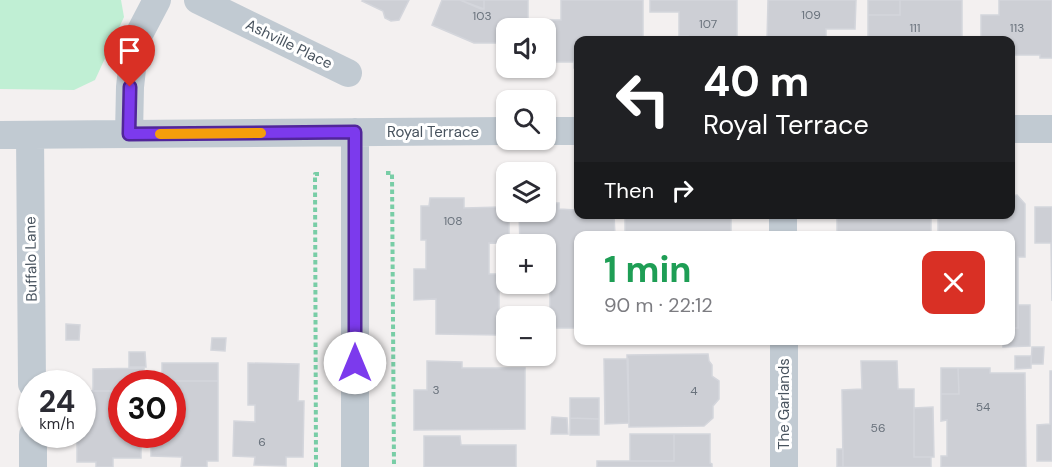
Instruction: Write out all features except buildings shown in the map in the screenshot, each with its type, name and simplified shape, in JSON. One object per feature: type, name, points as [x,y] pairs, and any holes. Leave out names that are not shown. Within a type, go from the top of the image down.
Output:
[{"type":"street","points":[[129,134],[130,87],[135,42],[157,0]]},
{"type":"street","name":"Ashville Place","points":[[198,0],[348,73]]},
{"type":"street","points":[[1015,129],[1052,129]]},
{"type":"street","name":"Royal Terrace","points":[[0,135],[496,131]]},
{"type":"street","points":[[556,131],[574,131]]},
{"type":"street","points":[[355,132],[355,467]]},
{"type":"street","name":"Buffalo Lane","points":[[30,135],[32,370]]},
{"type":"street","name":"The Garlands","points":[[783,345],[784,467]]},
{"type":"street","points":[[33,448],[33,467]]},
{"type":"green space","points":[[0,0],[121,0],[124,17],[95,80],[74,90],[0,89]]},
{"type":"slow traffic","points":[[160,134],[261,133]]},
{"type":"route","points":[[130,87],[129,134],[355,132],[355,363]]}]
